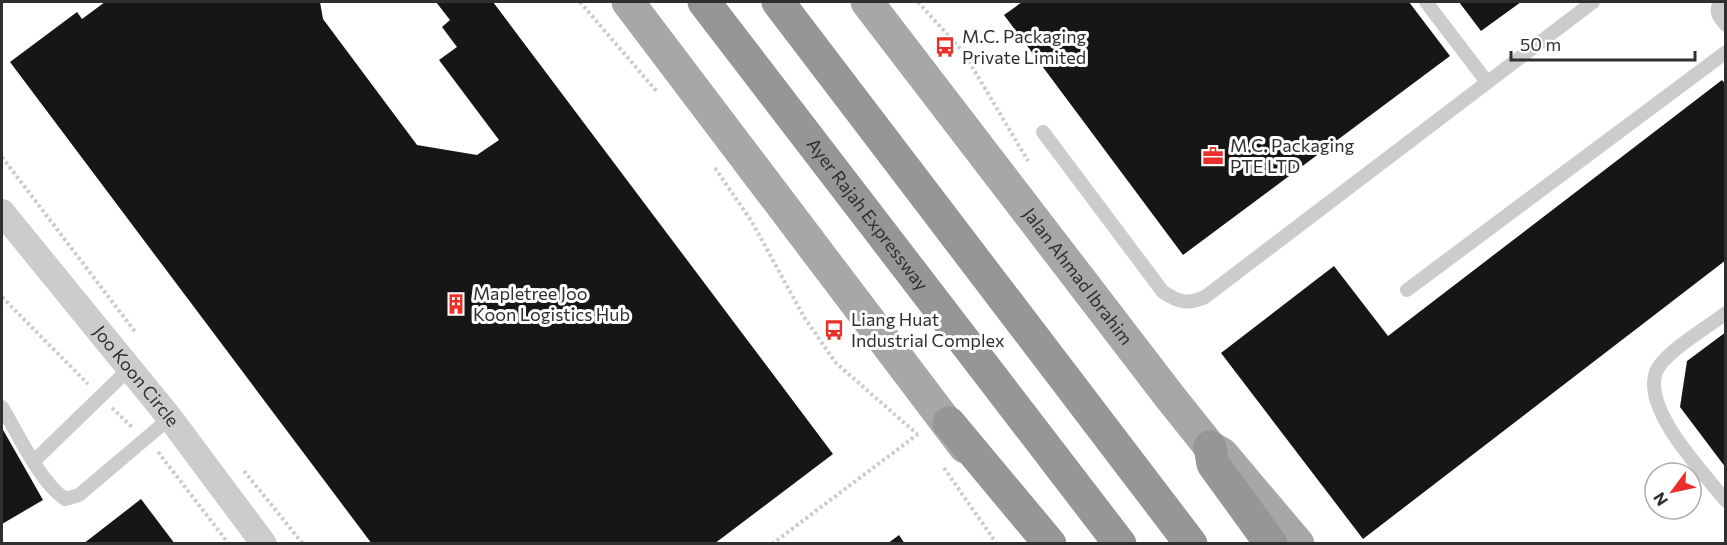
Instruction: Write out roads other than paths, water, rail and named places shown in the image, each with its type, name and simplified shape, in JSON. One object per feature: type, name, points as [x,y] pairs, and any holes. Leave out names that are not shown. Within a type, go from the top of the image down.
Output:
[{"type":"highway","name":"Ayer Rajah Expressway","points":[[704,2],[1120,543]]},
{"type":"highway","points":[[778,2],[1191,543]]},
{"type":"highway","points":[[937,433],[1050,543]]},
{"type":"highway","points":[[1210,447],[1213,464],[1271,543]]},
{"type":"main road","points":[[628,2],[937,433],[1029,543]]},
{"type":"main road","name":"Jalan Ahmad Ibrahim","points":[[867,2],[1210,447],[1222,454],[1298,543]]},
{"type":"street","name":"Joo Koon Circle","points":[[2,212],[170,418],[264,543]]},
{"type":"lane","points":[[1426,2],[1487,82]]},
{"type":"lane","points":[[1043,132],[1163,292],[1178,301],[1191,303],[1205,297],[1593,2]]},
{"type":"lane","points":[[1721,2],[1717,8],[1718,14],[1725,25]]},
{"type":"lane","points":[[1407,290],[1725,52]]},
{"type":"lane","points":[[1725,313],[1669,356],[1656,371],[1654,389],[1666,422],[1725,501]]},
{"type":"lane","points":[[34,460],[129,369]]},
{"type":"lane","points":[[2,408],[57,494],[65,499],[79,495],[170,418]]},
{"type":"place","name":"M.C. Packaging Private Limited","points":[[945,47]]},
{"type":"place","name":"M.C. Packaging PTE LTD","points":[[1213,156]]},
{"type":"place","name":"Mapletree Joo Koon Logistics Hub","points":[[456,304]]},
{"type":"place","name":"Liang Huat Industrial Complex","points":[[834,330]]}]
